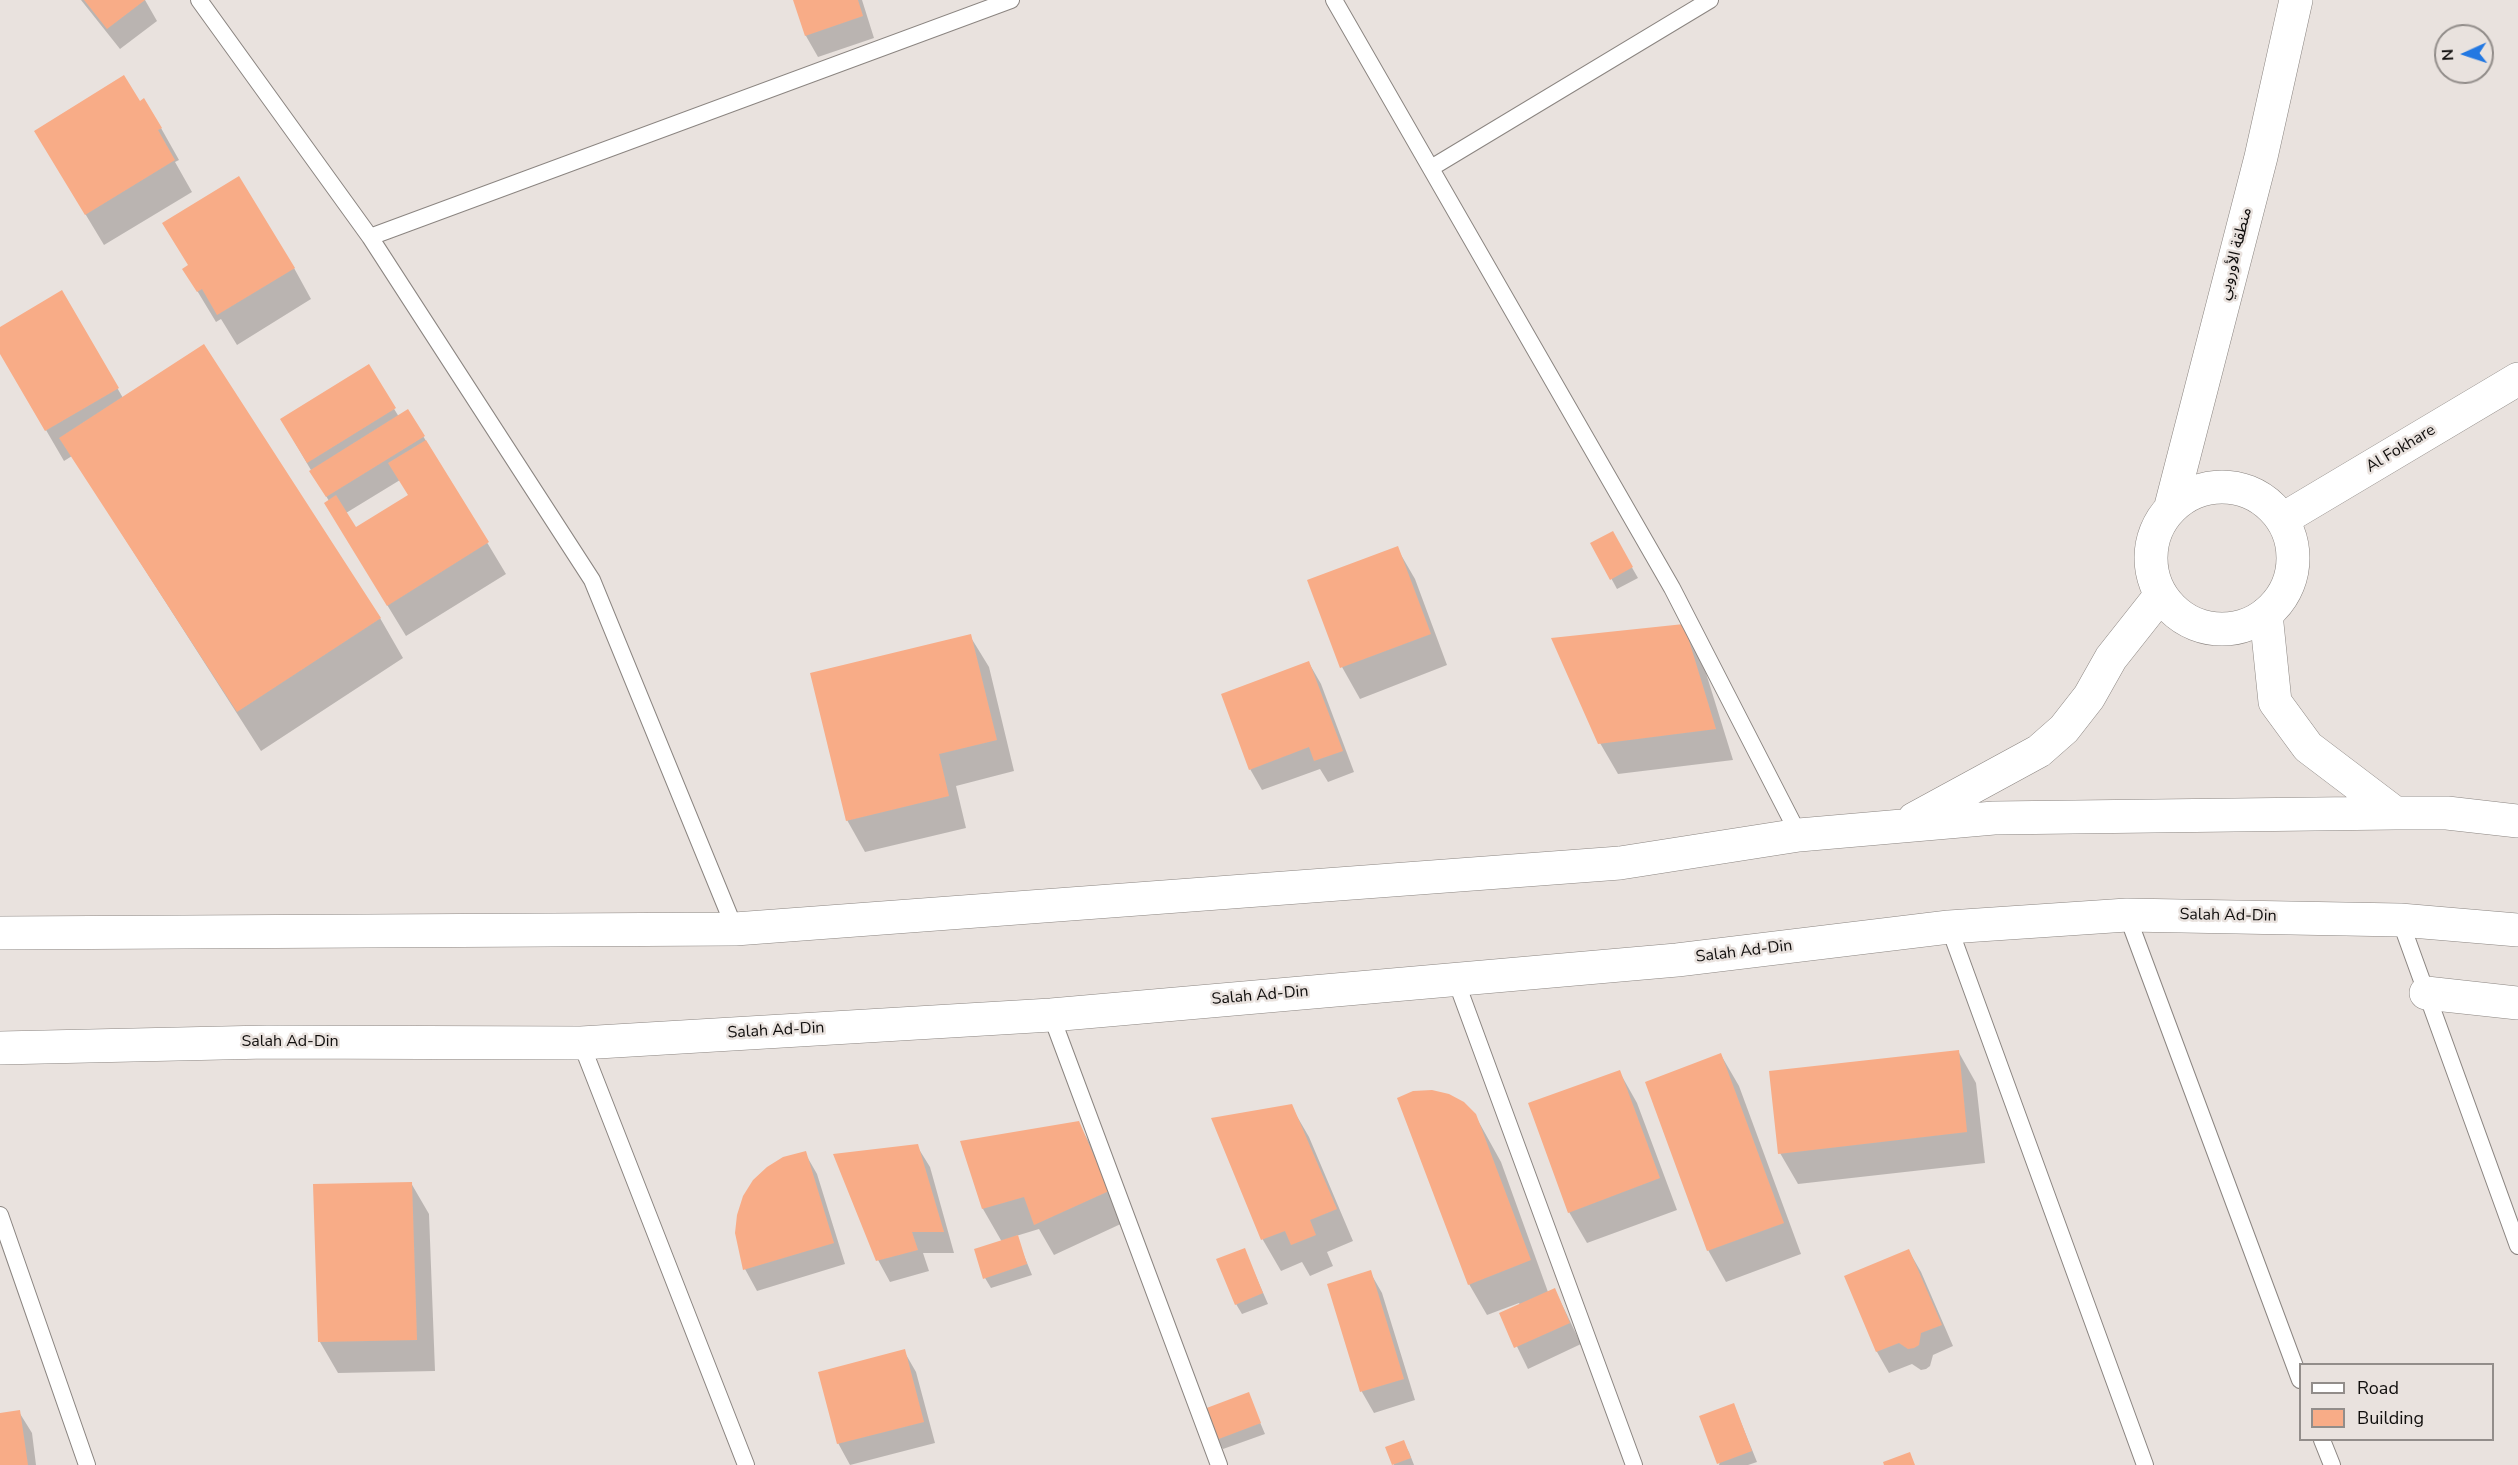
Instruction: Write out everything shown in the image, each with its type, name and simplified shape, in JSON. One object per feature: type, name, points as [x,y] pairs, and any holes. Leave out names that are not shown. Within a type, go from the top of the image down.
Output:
[{"type":"main road","name":"منطقة الأوروبي","points":[[2171,507],[2261,157],[2296,0]]},
{"type":"main road","name":"Al Fokhare","points":[[2283,519],[2518,379]]},
{"type":"main road","points":[[2212,486],[2235,488],[2258,496],[2283,519],[2293,553],[2291,576],[2282,598],[2266,614],[2245,626],[2221,630],[2198,626],[2176,614],[2160,596],[2152,574],[2151,549],[2157,526],[2171,507],[2190,493],[2212,486]]},
{"type":"main road","points":[[1904,825],[2039,751],[2089,697],[2111,658],[2160,596]]},
{"type":"main road","points":[[2266,614],[2275,702],[2308,747],[2395,813]]},
{"type":"main road","points":[[0,933],[735,929],[1620,863],[1799,835],[1994,818],[2447,813],[2518,821]]},
{"type":"main road","name":"Salah Ad-Din","points":[[0,1048],[267,1042],[581,1042],[1051,1015],[1677,960],[1949,927],[2127,915],[2400,920],[2518,930]]},
{"type":"main road","points":[[2426,993],[2518,1003]]},
{"type":"lane","points":[[199,0],[370,237],[592,580],[735,929]]},
{"type":"lane","points":[[370,237],[1011,0]]},
{"type":"lane","points":[[1334,0],[1672,588],[1799,835]]},
{"type":"lane","points":[[1431,168],[1710,0]]},
{"type":"lane","points":[[2127,915],[2299,1375]]},
{"type":"lane","points":[[2400,920],[2518,1246]]},
{"type":"lane","points":[[1949,927],[2145,1465]]},
{"type":"lane","points":[[1455,978],[1634,1465]]},
{"type":"lane","points":[[1051,1015],[1219,1465]]},
{"type":"lane","points":[[581,1042],[746,1465]]},
{"type":"lane","points":[[0,1215],[87,1465]]},
{"type":"lane","points":[[2322,1441],[2332,1465]]},
{"type":"building","points":[[84,0],[145,0],[107,29]]},
{"type":"building","points":[[793,0],[858,0],[863,16],[805,36]]},
{"type":"building","points":[[124,75],[140,101],[144,98],[162,128],[158,130],[175,160],[85,215],[34,131]]},
{"type":"building","points":[[239,176],[295,268],[217,315],[202,289],[197,292],[182,269],[188,265],[162,223]]},
{"type":"building","points":[[62,290],[119,388],[45,431],[0,354],[0,327]]},
{"type":"building","points":[[204,344],[381,618],[237,712],[59,438]]},
{"type":"building","points":[[369,364],[396,408],[307,463],[280,419]]},
{"type":"building","points":[[408,409],[425,436],[326,497],[309,471]]},
{"type":"building","points":[[426,440],[489,542],[387,606],[324,503],[336,495],[356,527],[408,495],[388,463]]},
{"type":"building","points":[[1613,531],[1633,567],[1610,580],[1590,543]]},
{"type":"building","points":[[1398,546],[1431,634],[1340,668],[1307,580]]},
{"type":"building","points":[[1684,624],[1716,729],[1598,744],[1551,638]]},
{"type":"building","points":[[971,634],[997,740],[939,754],[949,796],[846,821],[810,673]]},
{"type":"building","points":[[1309,661],[1343,751],[1314,761],[1309,747],[1249,770],[1221,694]]},
{"type":"building","points":[[1959,1050],[1967,1132],[1778,1154],[1769,1071]]},
{"type":"building","points":[[1721,1053],[1784,1223],[1707,1251],[1645,1082]]},
{"type":"building","points":[[1620,1070],[1660,1178],[1568,1213],[1528,1103]]},
{"type":"building","points":[[1432,1090],[1449,1094],[1464,1102],[1476,1114],[1531,1260],[1468,1285],[1397,1098],[1413,1091]]},
{"type":"building","points":[[1292,1104],[1337,1209],[1310,1220],[1316,1235],[1291,1245],[1285,1231],[1261,1240],[1211,1118]]},
{"type":"building","points":[[1079,1121],[1109,1191],[1034,1225],[1024,1197],[982,1209],[960,1141]]},
{"type":"building","points":[[918,1144],[944,1232],[912,1232],[918,1250],[876,1261],[833,1154]]},
{"type":"building","points":[[806,1151],[834,1243],[743,1270],[735,1233],[737,1215],[743,1196],[753,1180],[767,1167],[783,1157]]},
{"type":"building","points":[[412,1182],[417,1340],[318,1342],[313,1184]]},
{"type":"building","points":[[1018,1235],[1027,1264],[983,1279],[974,1249]]},
{"type":"building","points":[[1245,1248],[1263,1293],[1235,1305],[1216,1259]]},
{"type":"building","points":[[1909,1249],[1942,1325],[1921,1333],[1919,1345],[1914,1348],[1908,1349],[1899,1343],[1876,1352],[1844,1276]]},
{"type":"building","points":[[1371,1270],[1404,1379],[1360,1392],[1327,1284]]},
{"type":"building","points":[[1555,1288],[1570,1323],[1514,1348],[1499,1313]]},
{"type":"building","points":[[905,1349],[924,1422],[837,1444],[818,1372]]},
{"type":"building","points":[[1249,1392],[1261,1423],[1216,1440],[1204,1409]]},
{"type":"building","points":[[1734,1403],[1752,1451],[1717,1464],[1699,1416]]},
{"type":"building","points":[[20,1410],[28,1465],[0,1465],[0,1413]]},
{"type":"building","points":[[1404,1440],[1411,1458],[1392,1465],[1385,1447]]},
{"type":"building","points":[[1910,1452],[1915,1465],[1884,1465],[1883,1462]]}]
